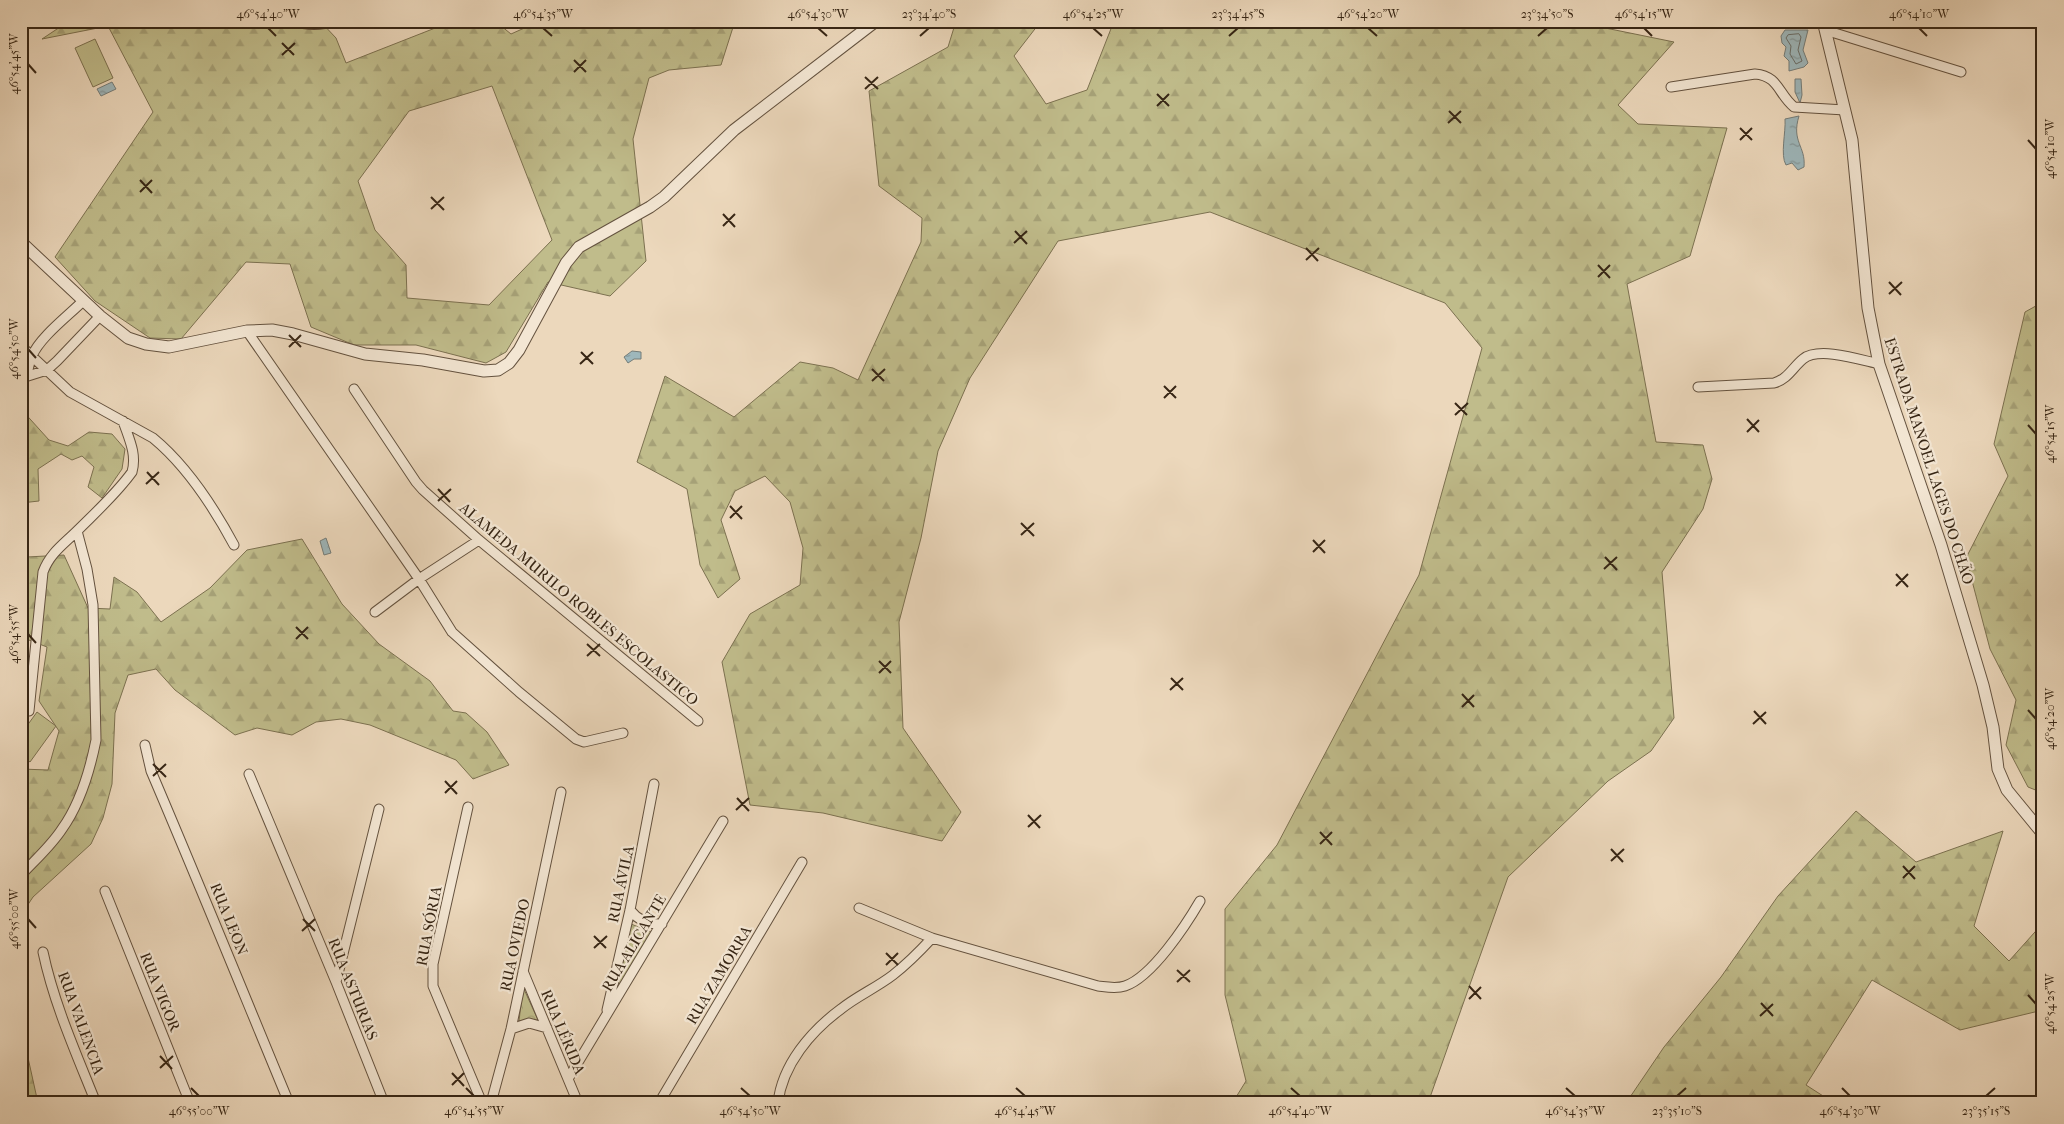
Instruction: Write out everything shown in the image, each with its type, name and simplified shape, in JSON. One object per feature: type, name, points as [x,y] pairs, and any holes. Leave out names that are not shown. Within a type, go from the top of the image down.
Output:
[{"type":"street","points":[[291,21],[311,25],[326,24],[333,21]]},
{"type":"street","points":[[21,242],[100,316],[128,338],[146,344],[169,347],[247,331],[272,330],[365,354],[423,360],[484,371],[498,370],[510,363],[519,350],[566,263],[579,247],[664,197],[734,130],[876,21]]},
{"type":"street","points":[[1824,26],[1961,72]]},
{"type":"street","name":"ESTRADA MANOEL LAGES DO CHÃO","points":[[1824,26],[1852,140],[1868,308],[1880,364],[1941,545],[1983,685],[1993,727],[1998,769],[2001,778],[2007,790],[2043,834]]},
{"type":"street","points":[[1671,87],[1755,74],[1765,75],[1772,79],[1794,107],[1845,110]]},
{"type":"street","points":[[21,384],[28,376],[32,356],[48,335],[83,301]]},
{"type":"street","points":[[28,376],[47,370],[68,351],[100,316]]},
{"type":"street","points":[[247,331],[460,641],[576,739],[584,742],[623,733]]},
{"type":"street","points":[[21,346],[81,400],[153,438],[176,460],[212,507],[234,545]]},
{"type":"street","points":[[1698,387],[1774,383],[1781,381],[1806,357],[1814,354],[1840,356],[1880,364]]},
{"type":"street","name":"ALAMEDA MURILO ROBLES ESCOLASTICO","points":[[354,389],[416,482],[479,540],[698,721]]},
{"type":"street","points":[[29,711],[43,572],[53,552],[77,531],[132,472],[135,461],[134,452],[123,421]]},
{"type":"street","points":[[21,875],[61,831],[72,814],[92,758],[96,740],[93,604],[87,569],[77,531]]},
{"type":"street","points":[[375,612],[419,579],[479,540]]},
{"type":"street","name":"RUA LEON","points":[[145,745],[151,771],[288,1099]]},
{"type":"street","name":"RUA ASTURIAS","points":[[249,774],[336,982],[384,1103]]},
{"type":"street","name":"RUA ÁVILA","points":[[605,1018],[630,910],[654,784]]},
{"type":"street","name":"RUA OVIEDO","points":[[491,1103],[511,1029],[561,792]]},
{"type":"street","name":"RUA SÓRIA","points":[[468,807],[433,964],[433,986],[482,1103]]},
{"type":"street","points":[[336,982],[379,809]]},
{"type":"street","name":"RUA ALICANTE","points":[[568,1079],[723,821]]},
{"type":"street","name":"RUA ZAMORRA","points":[[659,1103],[802,862]]},
{"type":"street","name":"RUA VIGOR","points":[[105,891],[190,1103]]},
{"type":"street","points":[[859,908],[932,938],[1098,986],[1114,988],[1134,982],[1161,958],[1200,901]]},
{"type":"street","points":[[630,910],[643,921],[653,925],[662,924]]},
{"type":"street","points":[[778,1103],[787,1070],[802,1048],[821,1026],[841,1008],[894,975],[932,938]]},
{"type":"street","name":"RUA VALENCIA","points":[[43,952],[57,1005],[96,1103]]},
{"type":"street","name":"RUA LÉRIDA","points":[[523,971],[578,1103]]},
{"type":"street","points":[[511,1029],[529,1023],[547,1028]]},
{"type":"street","points":[[288,1099],[298,1103]]},
{"type":"green space","points":[[69,21],[320,21],[336,38],[346,63],[453,21],[495,21],[511,34],[540,21],[735,21],[721,65],[669,70],[649,78],[633,139],[646,261],[610,296],[548,282],[506,352],[486,363],[416,345],[354,345],[311,327],[290,264],[246,262],[181,339],[150,338],[95,301],[55,257],[153,112],[108,26],[42,39]],"holes":[[[492,86],[552,240],[489,305],[407,298],[406,265],[375,230],[358,181],[409,111]]]},
{"type":"green space","points":[[956,21],[1037,21],[1038,25],[1014,56],[1046,104],[1087,90],[1114,21],[1571,21],[1674,42],[1618,105],[1638,124],[1727,128],[1690,256],[1627,284],[1656,442],[1703,445],[1712,479],[1703,509],[1662,572],[1674,718],[1651,751],[1608,781],[1508,877],[1428,1103],[1196,1103],[1197,1100],[1233,1102],[1246,1081],[1225,995],[1225,909],[1277,845],[1419,575],[1482,348],[1445,303],[1210,212],[1058,241],[970,378],[938,451],[921,538],[899,622],[903,728],[961,812],[942,841],[823,813],[750,805],[722,662],[750,614],[800,585],[803,548],[790,502],[765,476],[735,491],[721,520],[740,579],[718,598],[700,565],[687,489],[637,462],[665,376],[734,417],[800,362],[833,368],[858,380],[921,242],[922,218],[879,186],[869,91],[948,47]]},
{"type":"green space","points":[[95,39],[113,78],[93,87],[75,48]]},
{"type":"green space","points":[[2043,302],[2043,793],[2028,787],[2006,745],[2016,700],[1990,649],[1966,558],[2008,476],[1994,444],[2025,312]]},
{"type":"green space","points":[[21,409],[49,440],[68,446],[89,432],[112,434],[125,449],[122,469],[102,498],[88,487],[94,467],[82,456],[72,460],[61,454],[38,469],[39,501],[21,503]]},
{"type":"green space","points":[[302,539],[342,604],[379,644],[430,681],[453,711],[466,713],[487,732],[509,765],[473,779],[456,760],[370,725],[341,719],[316,722],[292,735],[257,728],[235,735],[175,690],[156,669],[128,675],[115,713],[112,784],[103,818],[91,844],[33,897],[21,915],[21,769],[48,770],[59,731],[39,701],[47,647],[21,637],[21,556],[64,555],[88,608],[110,609],[114,577],[137,592],[161,622],[210,588],[247,550]]},
{"type":"green space","points":[[37,712],[56,726],[30,762],[21,755],[21,734]]},
{"type":"green space","points":[[1856,811],[1916,862],[2003,831],[1974,926],[2009,961],[2043,923],[2043,1010],[1960,1030],[1872,980],[1806,1085],[1834,1103],[1626,1103],[1664,1047],[1721,977],[1778,896]]},
{"type":"green space","points":[[631,924],[651,932],[617,989]]},
{"type":"green space","points":[[523,987],[538,1020],[519,1021]]},
{"type":"green space","points":[[21,1026],[38,1103],[21,1103]]},
{"type":"water","points":[[1785,30],[1808,30],[1803,50],[1808,63],[1804,67],[1789,71],[1789,61],[1784,56],[1786,47],[1782,43],[1781,36]]},
{"type":"water","points":[[1795,79],[1801,79],[1802,95],[1800,103],[1795,92]]},
{"type":"water","points":[[112,82],[116,89],[101,96],[97,89]]},
{"type":"water","points":[[1799,116],[1797,132],[1803,154],[1804,167],[1798,170],[1792,163],[1786,165],[1783,149],[1785,119]]},
{"type":"water","points":[[632,351],[641,352],[641,359],[634,359],[628,363],[624,357]]},
{"type":"water","points":[[326,538],[331,553],[324,555],[320,541]]}]
